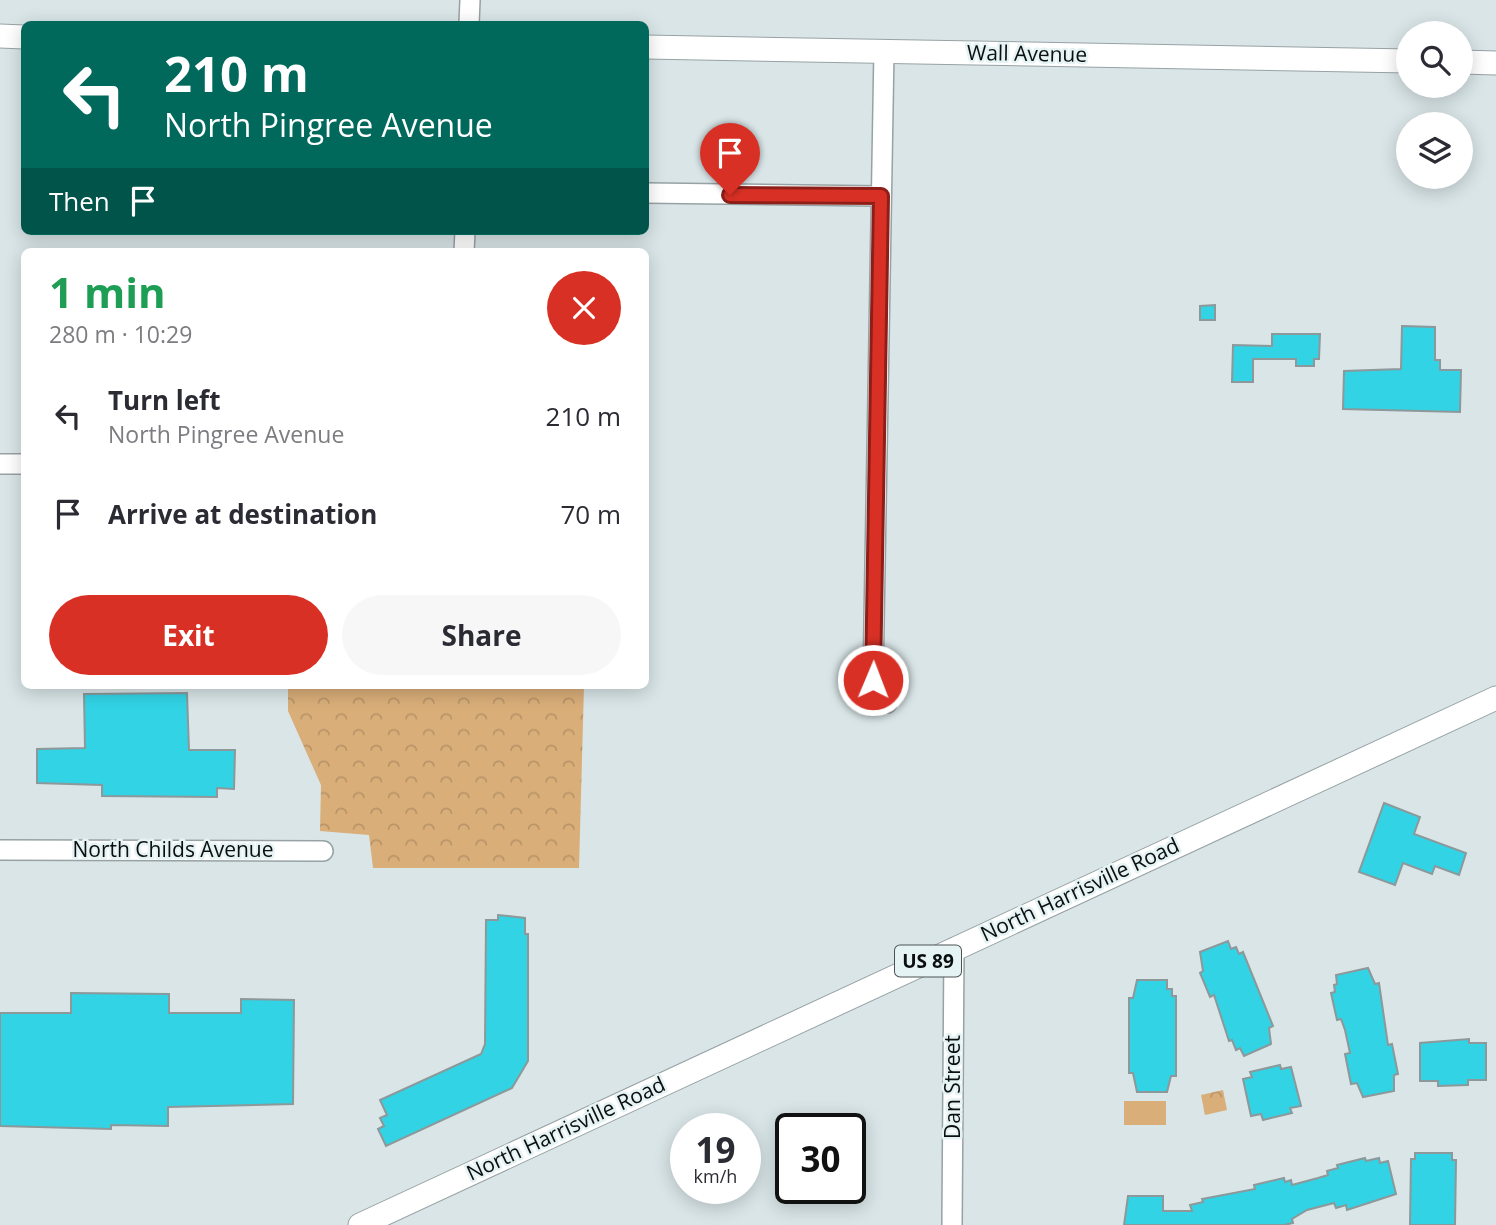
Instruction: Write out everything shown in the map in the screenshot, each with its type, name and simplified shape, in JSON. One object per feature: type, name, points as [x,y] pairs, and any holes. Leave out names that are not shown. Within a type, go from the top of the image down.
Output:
[{"type":"main road","points":[[0,36],[21,37]]},
{"type":"main road","name":"Wall Avenue","points":[[649,47],[1396,61]]},
{"type":"main road","points":[[1473,62],[1496,62]]},
{"type":"main road","name":"North Harrisville Road","points":[[360,1225],[1496,698]]},
{"type":"street","points":[[469,21],[470,0]]},
{"type":"street","points":[[884,50],[873,680],[887,703]]},
{"type":"street","points":[[649,193],[881,196]]},
{"type":"street","points":[[0,464],[21,464]]},
{"type":"street","name":"North Childs Avenue","points":[[0,850],[323,850]]},
{"type":"street","name":"Dan Street","points":[[953,1225],[954,948]]},
{"type":"green space","points":[[288,689],[584,689],[579,868],[373,868],[369,835],[320,831],[321,785],[288,711]]},
{"type":"green space","points":[[1223,1090],[1227,1110],[1205,1115],[1201,1095]]},
{"type":"green space","points":[[1124,1101],[1166,1101],[1166,1125],[1124,1125]]},
{"type":"building","points":[[1215,305],[1215,320],[1200,320],[1200,306]]},
{"type":"building","points":[[1402,326],[1435,327],[1435,360],[1440,360],[1440,370],[1461,370],[1460,412],[1343,409],[1344,371],[1401,369]]},
{"type":"building","points":[[1272,334],[1320,334],[1319,359],[1314,359],[1314,366],[1296,366],[1296,359],[1253,359],[1253,382],[1232,382],[1233,345],[1272,346]]},
{"type":"building","points":[[187,693],[189,750],[235,750],[234,789],[217,788],[217,797],[102,796],[102,785],[37,783],[37,749],[85,748],[84,694]]},
{"type":"building","points":[[1384,803],[1420,817],[1414,834],[1466,853],[1459,875],[1435,866],[1432,874],[1403,863],[1395,885],[1359,872]]},
{"type":"building","points":[[498,915],[525,918],[525,934],[528,934],[528,1061],[512,1088],[386,1146],[378,1129],[384,1126],[380,1118],[387,1115],[380,1100],[481,1054],[485,1044],[486,920],[498,920]]},
{"type":"building","points":[[1228,941],[1231,949],[1236,947],[1239,954],[1243,952],[1273,1026],[1269,1028],[1271,1044],[1244,1056],[1240,1048],[1236,1050],[1232,1040],[1229,1041],[1214,995],[1210,997],[1200,973],[1203,971],[1200,952]]},
{"type":"building","points":[[1368,968],[1375,984],[1379,983],[1388,1045],[1392,1044],[1398,1074],[1394,1075],[1394,1091],[1363,1097],[1357,1083],[1351,1084],[1345,1054],[1350,1053],[1345,1030],[1341,1019],[1337,1020],[1331,993],[1335,992],[1336,975]]},
{"type":"building","points":[[1137,980],[1167,980],[1167,989],[1172,989],[1172,996],[1176,996],[1176,1076],[1171,1076],[1167,1092],[1137,1092],[1133,1073],[1129,1073],[1129,998],[1133,998]]},
{"type":"building","points":[[71,993],[169,994],[169,1013],[241,1013],[241,999],[294,1000],[293,1104],[168,1107],[168,1126],[111,1125],[111,1129],[0,1126],[0,1013],[71,1013]]},
{"type":"building","points":[[1469,1039],[1469,1043],[1486,1043],[1486,1080],[1468,1080],[1468,1085],[1438,1086],[1438,1081],[1420,1081],[1420,1043]]},
{"type":"building","points":[[1280,1065],[1281,1069],[1291,1067],[1301,1106],[1290,1108],[1292,1113],[1263,1120],[1261,1114],[1251,1116],[1243,1079],[1252,1077],[1250,1072]]},
{"type":"building","points":[[1415,1153],[1452,1153],[1452,1160],[1456,1160],[1455,1225],[1410,1225],[1411,1159],[1415,1159]]},
{"type":"building","points":[[1365,1158],[1366,1161],[1379,1158],[1380,1163],[1388,1161],[1396,1194],[1347,1210],[1346,1205],[1336,1208],[1334,1203],[1307,1210],[1292,1219],[1293,1223],[1284,1225],[1124,1225],[1128,1196],[1163,1196],[1163,1211],[1192,1211],[1190,1205],[1203,1202],[1202,1199],[1255,1189],[1254,1185],[1284,1178],[1285,1182],[1291,1180],[1292,1185],[1328,1175],[1327,1171],[1338,1168],[1337,1165]]},
{"type":"route","points":[[730,195],[881,196],[873,680]]}]
